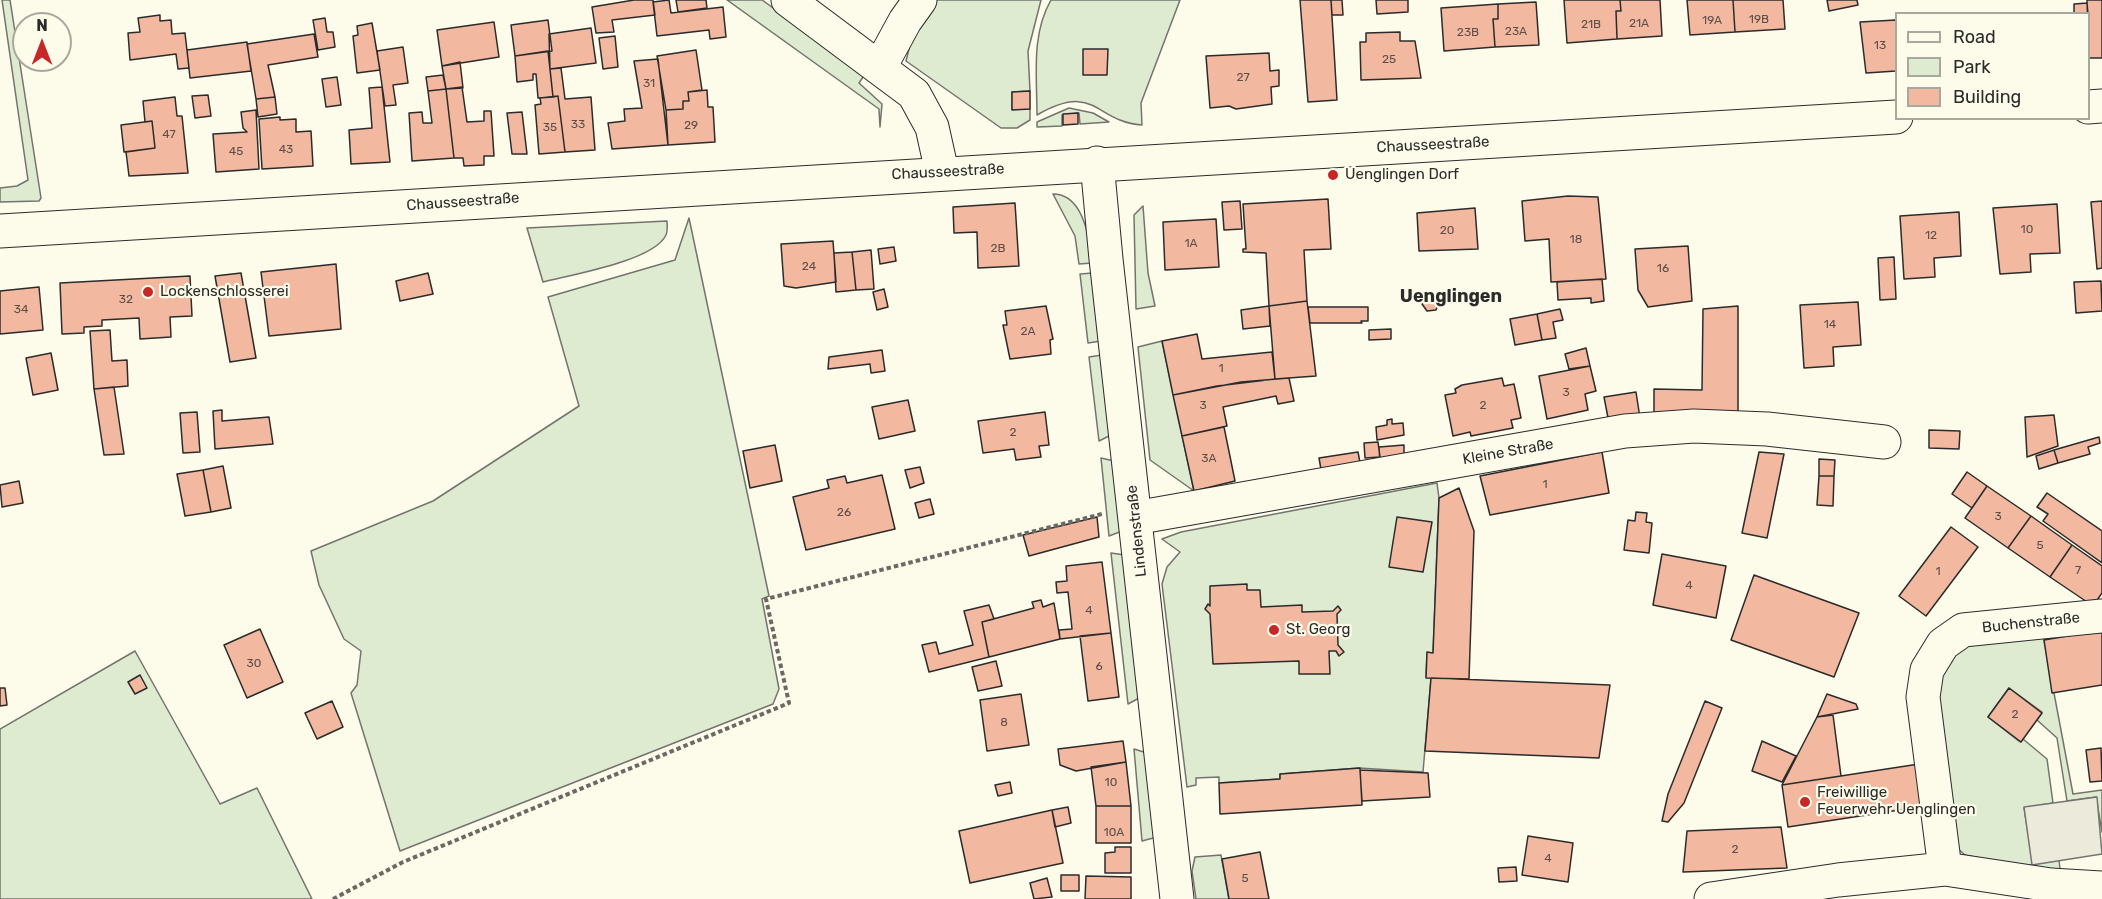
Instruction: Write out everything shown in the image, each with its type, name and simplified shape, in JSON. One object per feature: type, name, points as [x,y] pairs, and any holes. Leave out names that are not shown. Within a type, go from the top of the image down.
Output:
[{"type":"street","points":[[788,0],[914,94],[933,128],[942,172]]},
{"type":"street","points":[[880,67],[905,21],[920,0]]},
{"type":"street","name":"Chausseestraße","points":[[0,231],[942,172],[1895,117]]},
{"type":"street","name":"Lindenstraße","points":[[1098,163],[1106,259],[1177,899]]},
{"type":"street","name":"Kleine Straße","points":[[1135,512],[1626,431],[1694,426],[1767,429],[1884,442]]},
{"type":"street","name":"Buchenstraße","points":[[1945,869],[1923,697],[1927,670],[1943,644],[1963,630],[2102,616]]},
{"type":"street","points":[[1711,899],[1838,880],[1945,869],[2051,885],[2102,888]]},
{"type":"path","points":[[333,899],[403,862],[789,704],[766,598],[1135,512]]},
{"type":"green space","points":[[2,0],[10,0],[12,13],[12,69]]},
{"type":"green space","points":[[727,0],[762,0],[865,74],[859,83],[882,104],[880,127],[879,109]]},
{"type":"green space","points":[[935,0],[1041,0],[1028,51],[1030,91],[1012,92],[1012,109],[1030,109],[1030,120],[1017,128],[1001,128],[906,61],[911,41]]},
{"type":"green space","points":[[1051,0],[1180,0],[1141,103],[1142,125],[1126,122],[1084,102],[1057,106],[1037,115],[1038,41],[1040,27]]},
{"type":"green space","points":[[12,72],[21,72],[41,198],[39,201],[0,202],[0,188],[17,186],[28,180]]},
{"type":"green space","points":[[1069,108],[1093,113],[1109,122],[1080,124],[1079,113],[1062,115],[1062,126],[1037,127],[1037,122]]},
{"type":"green space","points":[[1053,194],[1063,196],[1078,210],[1087,231],[1092,263],[1079,264],[1075,236]]},
{"type":"green space","points":[[1143,206],[1148,273],[1155,306],[1136,309],[1134,215]]},
{"type":"green space","points":[[689,218],[769,596],[762,599],[779,689],[773,704],[400,851],[351,693],[357,685],[361,651],[344,639],[319,585],[311,551],[433,501],[579,406],[548,297],[675,260]]},
{"type":"green space","points":[[667,221],[666,235],[646,252],[610,266],[543,282],[527,228]]},
{"type":"green space","points":[[1093,273],[1101,341],[1088,343],[1080,274]]},
{"type":"green space","points":[[1162,341],[1194,491],[1150,460],[1138,347]]},
{"type":"green space","points":[[1102,355],[1111,435],[1099,441],[1089,357]]},
{"type":"green space","points":[[1101,458],[1114,461],[1122,531],[1109,536]]},
{"type":"green space","points":[[1437,483],[1439,498],[1433,653],[1427,653],[1426,677],[1431,678],[1423,772],[1359,768],[1280,774],[1280,779],[1219,783],[1219,777],[1196,778],[1196,785],[1187,787],[1162,584],[1167,567],[1180,552],[1162,539],[1181,532]]},
{"type":"green space","points":[[1111,553],[1125,555],[1141,697],[1128,704]]},
{"type":"green space","points":[[2102,630],[2044,640],[2073,794],[2102,790],[2102,832],[2096,797],[2067,801],[2057,738],[2037,720],[2042,712],[2009,688],[1988,717],[2020,742],[2023,739],[2047,759],[2053,803],[2024,808],[2033,864],[2059,860],[2060,869],[2055,873],[1965,855],[1957,848],[1933,715],[1943,664],[1971,644]]},
{"type":"green space","points":[[135,651],[220,804],[257,788],[312,899],[0,899],[0,729]]},
{"type":"green space","points":[[1134,749],[1147,753],[1157,837],[1142,841]]},
{"type":"green space","points":[[1221,855],[1229,899],[1196,899],[1192,871],[1195,857]]},
{"type":"shaded area","points":[[2097,797],[2102,854],[2032,865],[2024,807]]},
{"type":"building","points":[[634,0],[653,0],[655,15],[612,20],[614,32],[596,33],[592,7]]},
{"type":"building","points":[[669,0],[671,13],[723,7],[726,37],[710,39],[709,30],[657,36],[653,2]]},
{"type":"building","points":[[676,0],[706,0],[707,8],[678,12]]},
{"type":"building","points":[[1300,0],[1331,0],[1337,100],[1308,102]]},
{"type":"building","points":[[1331,0],[1342,0],[1343,15],[1332,15]]},
{"type":"building","points":[[1376,0],[1408,0],[1408,12],[1377,14]]},
{"type":"building","points":[[1564,0],[1620,0],[1621,11],[1616,11],[1617,39],[1567,43]]},
{"type":"building","points":[[1620,0],[1660,0],[1662,36],[1617,39],[1616,11],[1621,11]]},
{"type":"building","points":[[1687,0],[1733,0],[1735,32],[1690,35]]},
{"type":"building","points":[[1733,0],[1783,0],[1785,29],[1735,32]]},
{"type":"building","points":[[1827,0],[1857,0],[1858,5],[1829,11]]},
{"type":"building","points":[[2087,0],[2102,0],[2102,58],[2090,58],[2090,12],[2087,12]]},
{"type":"building","points":[[1536,2],[1539,45],[1495,47],[1493,19],[1498,19],[1498,4]]},
{"type":"building","points":[[2087,3],[2088,12],[2074,12],[2074,4]]},
{"type":"building","points":[[1498,4],[1498,19],[1493,19],[1495,47],[1444,51],[1441,8]]},
{"type":"building","points":[[160,15],[160,21],[171,20],[172,34],[185,33],[189,68],[178,69],[176,54],[130,60],[128,33],[140,32],[138,18]]},
{"type":"building","points":[[325,18],[327,32],[333,32],[335,47],[318,50],[313,20]]},
{"type":"building","points":[[548,20],[552,51],[515,56],[511,25]]},
{"type":"building","points":[[1895,20],[1895,71],[1866,73],[1860,22]]},
{"type":"building","points":[[494,22],[499,57],[442,66],[437,30]]},
{"type":"building","points":[[372,23],[380,70],[357,73],[353,36],[358,35],[357,26]]},
{"type":"building","points":[[591,28],[596,63],[550,69],[549,34]]},
{"type":"building","points":[[1400,32],[1400,41],[1415,41],[1421,78],[1361,80],[1360,42],[1366,42],[1366,33]]},
{"type":"building","points":[[314,34],[318,57],[268,65],[275,97],[256,99],[247,44]]},
{"type":"building","points":[[615,36],[618,67],[603,69],[599,38]]},
{"type":"building","points":[[247,42],[251,71],[190,78],[187,50]]},
{"type":"building","points":[[403,47],[408,83],[393,85],[396,105],[385,106],[377,51]]},
{"type":"building","points":[[1083,49],[1108,49],[1107,75],[1083,75]]},
{"type":"building","points":[[696,50],[702,90],[688,92],[689,101],[683,101],[683,109],[666,110],[657,56]]},
{"type":"building","points":[[548,51],[553,97],[538,98],[536,74],[533,74],[533,80],[517,82],[515,56]]},
{"type":"building","points":[[1269,53],[1270,71],[1279,70],[1279,86],[1271,87],[1272,104],[1236,109],[1229,106],[1210,108],[1206,56]]},
{"type":"building","points":[[658,59],[668,145],[612,149],[608,123],[625,121],[624,109],[642,108],[634,61]]},
{"type":"building","points":[[460,62],[463,88],[446,89],[442,66]]},
{"type":"building","points":[[561,68],[565,99],[591,97],[595,150],[565,152],[558,96],[553,97],[550,69]]},
{"type":"building","points":[[443,75],[446,89],[428,91],[426,77]]},
{"type":"building","points":[[337,77],[341,105],[326,107],[322,79]]},
{"type":"building","points":[[382,87],[390,162],[351,164],[349,130],[372,128],[369,88]]},
{"type":"building","points":[[462,87],[467,122],[484,121],[484,111],[491,111],[494,156],[484,156],[484,165],[464,166],[463,158],[454,158],[446,89]]},
{"type":"building","points":[[446,89],[454,158],[412,161],[409,113],[422,112],[423,123],[432,123],[428,91]]},
{"type":"building","points":[[707,90],[708,107],[713,107],[715,142],[668,145],[666,110],[683,109],[683,101],[689,101],[688,92]]},
{"type":"building","points":[[1030,91],[1030,109],[1012,110],[1012,92]]},
{"type":"building","points":[[208,95],[211,116],[195,118],[192,96]]},
{"type":"building","points":[[558,96],[565,152],[539,154],[535,105],[541,104],[540,98]]},
{"type":"building","points":[[175,97],[177,116],[182,116],[188,173],[129,176],[126,152],[155,148],[152,121],[145,122],[143,101]]},
{"type":"building","points":[[275,97],[277,114],[258,117],[256,99]]},
{"type":"building","points":[[256,110],[259,169],[216,172],[213,134],[247,132],[243,128],[241,112]]},
{"type":"building","points":[[522,112],[527,154],[512,154],[507,113]]},
{"type":"building","points":[[1078,113],[1078,124],[1063,125],[1063,114]]},
{"type":"building","points":[[280,117],[280,120],[296,119],[296,132],[311,131],[313,166],[262,169],[259,119]]},
{"type":"building","points":[[152,121],[155,148],[124,152],[121,125]]},
{"type":"building","points":[[1568,196],[1598,197],[1606,279],[1551,282],[1549,239],[1525,241],[1522,201]]},
{"type":"building","points":[[1328,199],[1331,249],[1304,250],[1307,301],[1269,306],[1266,253],[1243,252],[1243,249],[1246,249],[1243,204]]},
{"type":"building","points":[[1240,201],[1242,229],[1224,230],[1222,202]]},
{"type":"building","points":[[2102,201],[2102,268],[2097,269],[2091,202]]},
{"type":"building","points":[[1015,203],[1019,266],[978,268],[977,232],[954,233],[953,207]]},
{"type":"building","points":[[2057,204],[2060,253],[2030,254],[2031,272],[2000,274],[1993,208]]},
{"type":"building","points":[[1475,208],[1478,249],[1419,251],[1417,213]]},
{"type":"building","points":[[1959,212],[1961,256],[1934,258],[1935,277],[1904,279],[1900,216]]},
{"type":"building","points":[[1216,219],[1219,267],[1165,270],[1163,222]]},
{"type":"building","points":[[833,241],[836,282],[796,288],[784,286],[781,244]]},
{"type":"building","points":[[1688,246],[1692,301],[1648,307],[1638,290],[1635,249]]},
{"type":"building","points":[[894,247],[896,261],[880,264],[878,249]]},
{"type":"building","points":[[871,250],[874,289],[856,290],[852,252]]},
{"type":"building","points":[[852,252],[856,290],[836,292],[834,253]]},
{"type":"building","points":[[1894,257],[1896,299],[1880,300],[1878,258]]},
{"type":"building","points":[[336,264],[341,329],[269,336],[261,272]]},
{"type":"building","points":[[241,273],[256,358],[230,362],[215,276]]},
{"type":"building","points":[[428,273],[433,294],[400,301],[396,281]]},
{"type":"building","points":[[190,276],[192,316],[170,317],[171,337],[140,339],[139,318],[102,320],[102,326],[84,327],[84,333],[62,334],[60,283]]},
{"type":"building","points":[[1602,279],[1604,301],[1591,303],[1591,298],[1558,300],[1557,282]]},
{"type":"building","points":[[2101,281],[2102,311],[2076,313],[2074,282]]},
{"type":"building","points":[[39,287],[43,330],[0,334],[0,291]]},
{"type":"building","points":[[884,289],[888,307],[877,310],[873,292]]},
{"type":"building","points":[[1434,295],[1439,302],[1436,310],[1427,311],[1422,304],[1425,296]]},
{"type":"building","points":[[1307,301],[1316,376],[1275,379],[1269,306]]},
{"type":"building","points":[[1858,302],[1861,345],[1833,347],[1834,366],[1804,368],[1800,305]]},
{"type":"building","points":[[1046,306],[1053,339],[1050,340],[1051,354],[1010,359],[1003,325],[1007,325],[1005,311]]},
{"type":"building","points":[[1269,306],[1270,326],[1243,329],[1241,310]]},
{"type":"building","points":[[1738,306],[1738,420],[1654,419],[1654,389],[1702,390],[1703,309]]},
{"type":"building","points":[[1308,307],[1368,307],[1368,321],[1310,323]]},
{"type":"building","points":[[1560,309],[1563,320],[1553,322],[1556,338],[1542,340],[1537,314]]},
{"type":"building","points":[[1537,314],[1542,340],[1515,345],[1510,319]]},
{"type":"building","points":[[1391,329],[1391,339],[1369,340],[1369,330]]},
{"type":"building","points":[[110,330],[112,361],[127,360],[128,386],[94,389],[90,331]]},
{"type":"building","points":[[1197,334],[1202,359],[1272,352],[1275,379],[1217,386],[1173,395],[1162,341]]},
{"type":"building","points":[[1586,348],[1590,366],[1569,369],[1565,354]]},
{"type":"building","points":[[882,350],[885,371],[871,373],[870,364],[828,369],[829,357]]},
{"type":"building","points":[[51,353],[58,390],[33,395],[26,358]]},
{"type":"building","points":[[1590,366],[1596,391],[1585,394],[1588,410],[1547,419],[1539,376]]},
{"type":"building","points":[[1289,378],[1294,401],[1278,404],[1276,396],[1223,407],[1227,426],[1182,436],[1173,395],[1241,382]]},
{"type":"building","points":[[1502,378],[1504,386],[1514,384],[1521,418],[1511,420],[1513,428],[1471,436],[1470,432],[1453,436],[1445,395],[1456,393],[1455,389],[1462,385]]},
{"type":"building","points":[[114,387],[124,454],[104,455],[94,389]]},
{"type":"building","points":[[1636,392],[1640,418],[1609,423],[1604,397]]},
{"type":"building","points":[[908,400],[915,431],[879,439],[872,407]]},
{"type":"building","points":[[222,410],[222,421],[269,417],[273,444],[215,449],[213,411]]},
{"type":"building","points":[[197,412],[200,452],[183,453],[180,413]]},
{"type":"building","points":[[1045,412],[1049,445],[1039,446],[1041,457],[1016,460],[1014,449],[983,453],[978,421]]},
{"type":"building","points":[[2054,415],[2058,446],[2027,457],[2025,417]]},
{"type":"building","points":[[1392,419],[1392,424],[1403,423],[1404,435],[1377,440],[1376,427],[1387,425],[1387,420]]},
{"type":"building","points":[[1224,427],[1235,481],[1194,491],[1182,436]]},
{"type":"building","points":[[1929,430],[1960,431],[1959,449],[1929,448]]},
{"type":"building","points":[[2099,437],[2100,443],[2088,447],[2090,454],[2058,463],[2054,450]]},
{"type":"building","points":[[1378,442],[1380,457],[1365,458],[1364,443]]},
{"type":"building","points":[[775,445],[782,481],[750,488],[743,451]]},
{"type":"building","points":[[1404,445],[1404,460],[1380,463],[1379,447]]},
{"type":"building","points":[[2054,450],[2058,463],[2039,469],[2036,456]]},
{"type":"building","points":[[1358,452],[1361,468],[1322,475],[1319,458]]},
{"type":"building","points":[[1602,452],[1609,493],[1490,515],[1480,476]]},
{"type":"building","points":[[1759,452],[1784,454],[1767,538],[1742,533]]},
{"type":"building","points":[[1819,459],[1835,460],[1834,476],[1819,476]]},
{"type":"building","points":[[223,466],[231,508],[211,512],[203,470]]},
{"type":"building","points":[[920,467],[924,483],[910,488],[905,470]]},
{"type":"building","points":[[203,470],[211,512],[185,516],[177,474]]},
{"type":"building","points":[[1967,472],[1987,486],[1972,508],[1952,494]]},
{"type":"building","points":[[882,475],[895,529],[806,550],[793,497],[829,488],[827,480],[845,476],[847,483]]},
{"type":"building","points":[[1819,476],[1834,476],[1833,506],[1817,505]]},
{"type":"building","points":[[19,481],[23,503],[2,507],[0,485]]},
{"type":"building","points":[[1987,486],[2031,516],[2008,548],[1965,518]]},
{"type":"building","points":[[1459,488],[1474,531],[1469,679],[1426,678],[1427,652],[1433,653],[1439,498]]},
{"type":"building","points":[[2047,493],[2102,531],[2102,563],[2043,521],[2048,514],[2037,507]]},
{"type":"building","points":[[930,499],[934,514],[919,518],[915,503]]},
{"type":"building","points":[[1636,512],[1647,513],[1646,522],[1652,523],[1649,553],[1624,550],[1628,520],[1635,521]]},
{"type":"building","points":[[2031,516],[2072,545],[2050,577],[2008,548]]},
{"type":"building","points":[[1097,517],[1099,537],[1029,556],[1023,535]]},
{"type":"building","points":[[1397,517],[1432,522],[1423,572],[1389,567]]},
{"type":"building","points":[[1951,527],[1978,547],[1926,616],[1899,596]]},
{"type":"building","points":[[2072,545],[2102,566],[2102,593],[2093,606],[2050,577]]},
{"type":"building","points":[[1662,554],[1726,566],[1716,618],[1653,605]]},
{"type":"building","points":[[1102,562],[1111,633],[1060,639],[1059,630],[1072,629],[1068,592],[1057,593],[1056,582],[1067,581],[1066,566]]},
{"type":"building","points":[[1754,575],[1859,613],[1834,677],[1731,640]]},
{"type":"building","name":"St. Georg","points":[[1247,584],[1247,590],[1260,590],[1261,607],[1302,605],[1302,612],[1333,611],[1338,606],[1341,610],[1337,614],[1338,645],[1344,652],[1339,656],[1336,651],[1329,651],[1330,674],[1299,674],[1299,661],[1213,664],[1210,614],[1205,609],[1208,604],[1210,606],[1210,586]]},
{"type":"building","points":[[1041,600],[1043,607],[1054,603],[1060,639],[989,657],[982,622],[1034,608],[1032,602]]},
{"type":"building","points":[[989,605],[994,619],[982,622],[989,657],[929,672],[922,645],[936,642],[939,654],[973,645],[964,611]]},
{"type":"building","points":[[260,629],[283,682],[247,698],[224,645]]},
{"type":"building","points":[[2102,630],[2102,685],[2052,693],[2044,640]]},
{"type":"building","points":[[1111,633],[1119,697],[1088,701],[1080,636]]},
{"type":"building","points":[[996,661],[1002,686],[978,691],[972,667]]},
{"type":"building","points":[[140,675],[147,688],[135,694],[128,682]]},
{"type":"building","points":[[1431,678],[1610,685],[1599,758],[1425,751]]},
{"type":"building","points":[[0,688],[5,688],[7,705],[0,706]]},
{"type":"building","points":[[2009,688],[2042,713],[2021,742],[1988,717]]},
{"type":"building","points":[[1021,694],[1029,745],[987,751],[980,700]]},
{"type":"building","points":[[1827,694],[1856,704],[1858,709],[1817,717]]},
{"type":"building","points":[[332,701],[343,727],[317,739],[305,713]]},
{"type":"building","points":[[1705,701],[1722,708],[1684,803],[1668,822],[1662,821],[1668,794]]},
{"type":"building","points":[[1833,715],[1841,776],[1782,785],[1817,717]]},
{"type":"building","points":[[1123,741],[1126,762],[1076,771],[1060,765],[1058,749]]},
{"type":"building","points":[[1762,741],[1796,756],[1782,782],[1752,771]]},
{"type":"building","points":[[2101,748],[2102,781],[2090,782],[2086,750]]},
{"type":"building","points":[[1126,762],[1131,806],[1096,806],[1091,767]]},
{"type":"building","points":[[1919,764],[1926,806],[1788,827],[1782,785]]},
{"type":"building","points":[[1360,768],[1362,805],[1220,814],[1219,783],[1280,779],[1280,774]]},
{"type":"building","points":[[1360,770],[1428,773],[1430,797],[1362,801]]},
{"type":"building","points":[[1010,782],[1012,793],[998,796],[995,785]]},
{"type":"building","points":[[1096,806],[1131,806],[1131,843],[1096,843]]},
{"type":"building","points":[[1068,807],[1071,823],[1055,827],[1052,810]]},
{"type":"building","points":[[1052,810],[1063,863],[970,883],[959,831]]},
{"type":"building","points":[[1781,827],[1787,868],[1683,872],[1687,831]]},
{"type":"building","points":[[1528,836],[1573,843],[1568,882],[1522,875]]},
{"type":"building","points":[[1115,847],[1131,847],[1131,873],[1105,873],[1105,853],[1115,852]]},
{"type":"building","points":[[1260,852],[1269,899],[1229,899],[1222,859]]},
{"type":"building","points":[[1516,867],[1517,881],[1499,882],[1498,868]]},
{"type":"building","points":[[1061,875],[1079,875],[1079,891],[1061,891]]},
{"type":"building","points":[[1086,876],[1131,877],[1131,899],[1085,899]]},
{"type":"building","points":[[1047,878],[1052,897],[1034,899],[1030,883]]},
{"type":"place","name":"Uenglingen Dorf","points":[[1333,175]]},
{"type":"place","name":"Lockenschlosserei","points":[[148,292]]},
{"type":"place","name":"St. Georg","points":[[1274,630]]},
{"type":"place","name":"Freiwillige Feuerwehr Uenglingen","points":[[1805,802]]},
{"type":"district","name":"Uenglingen","points":[[1451,297]]}]
